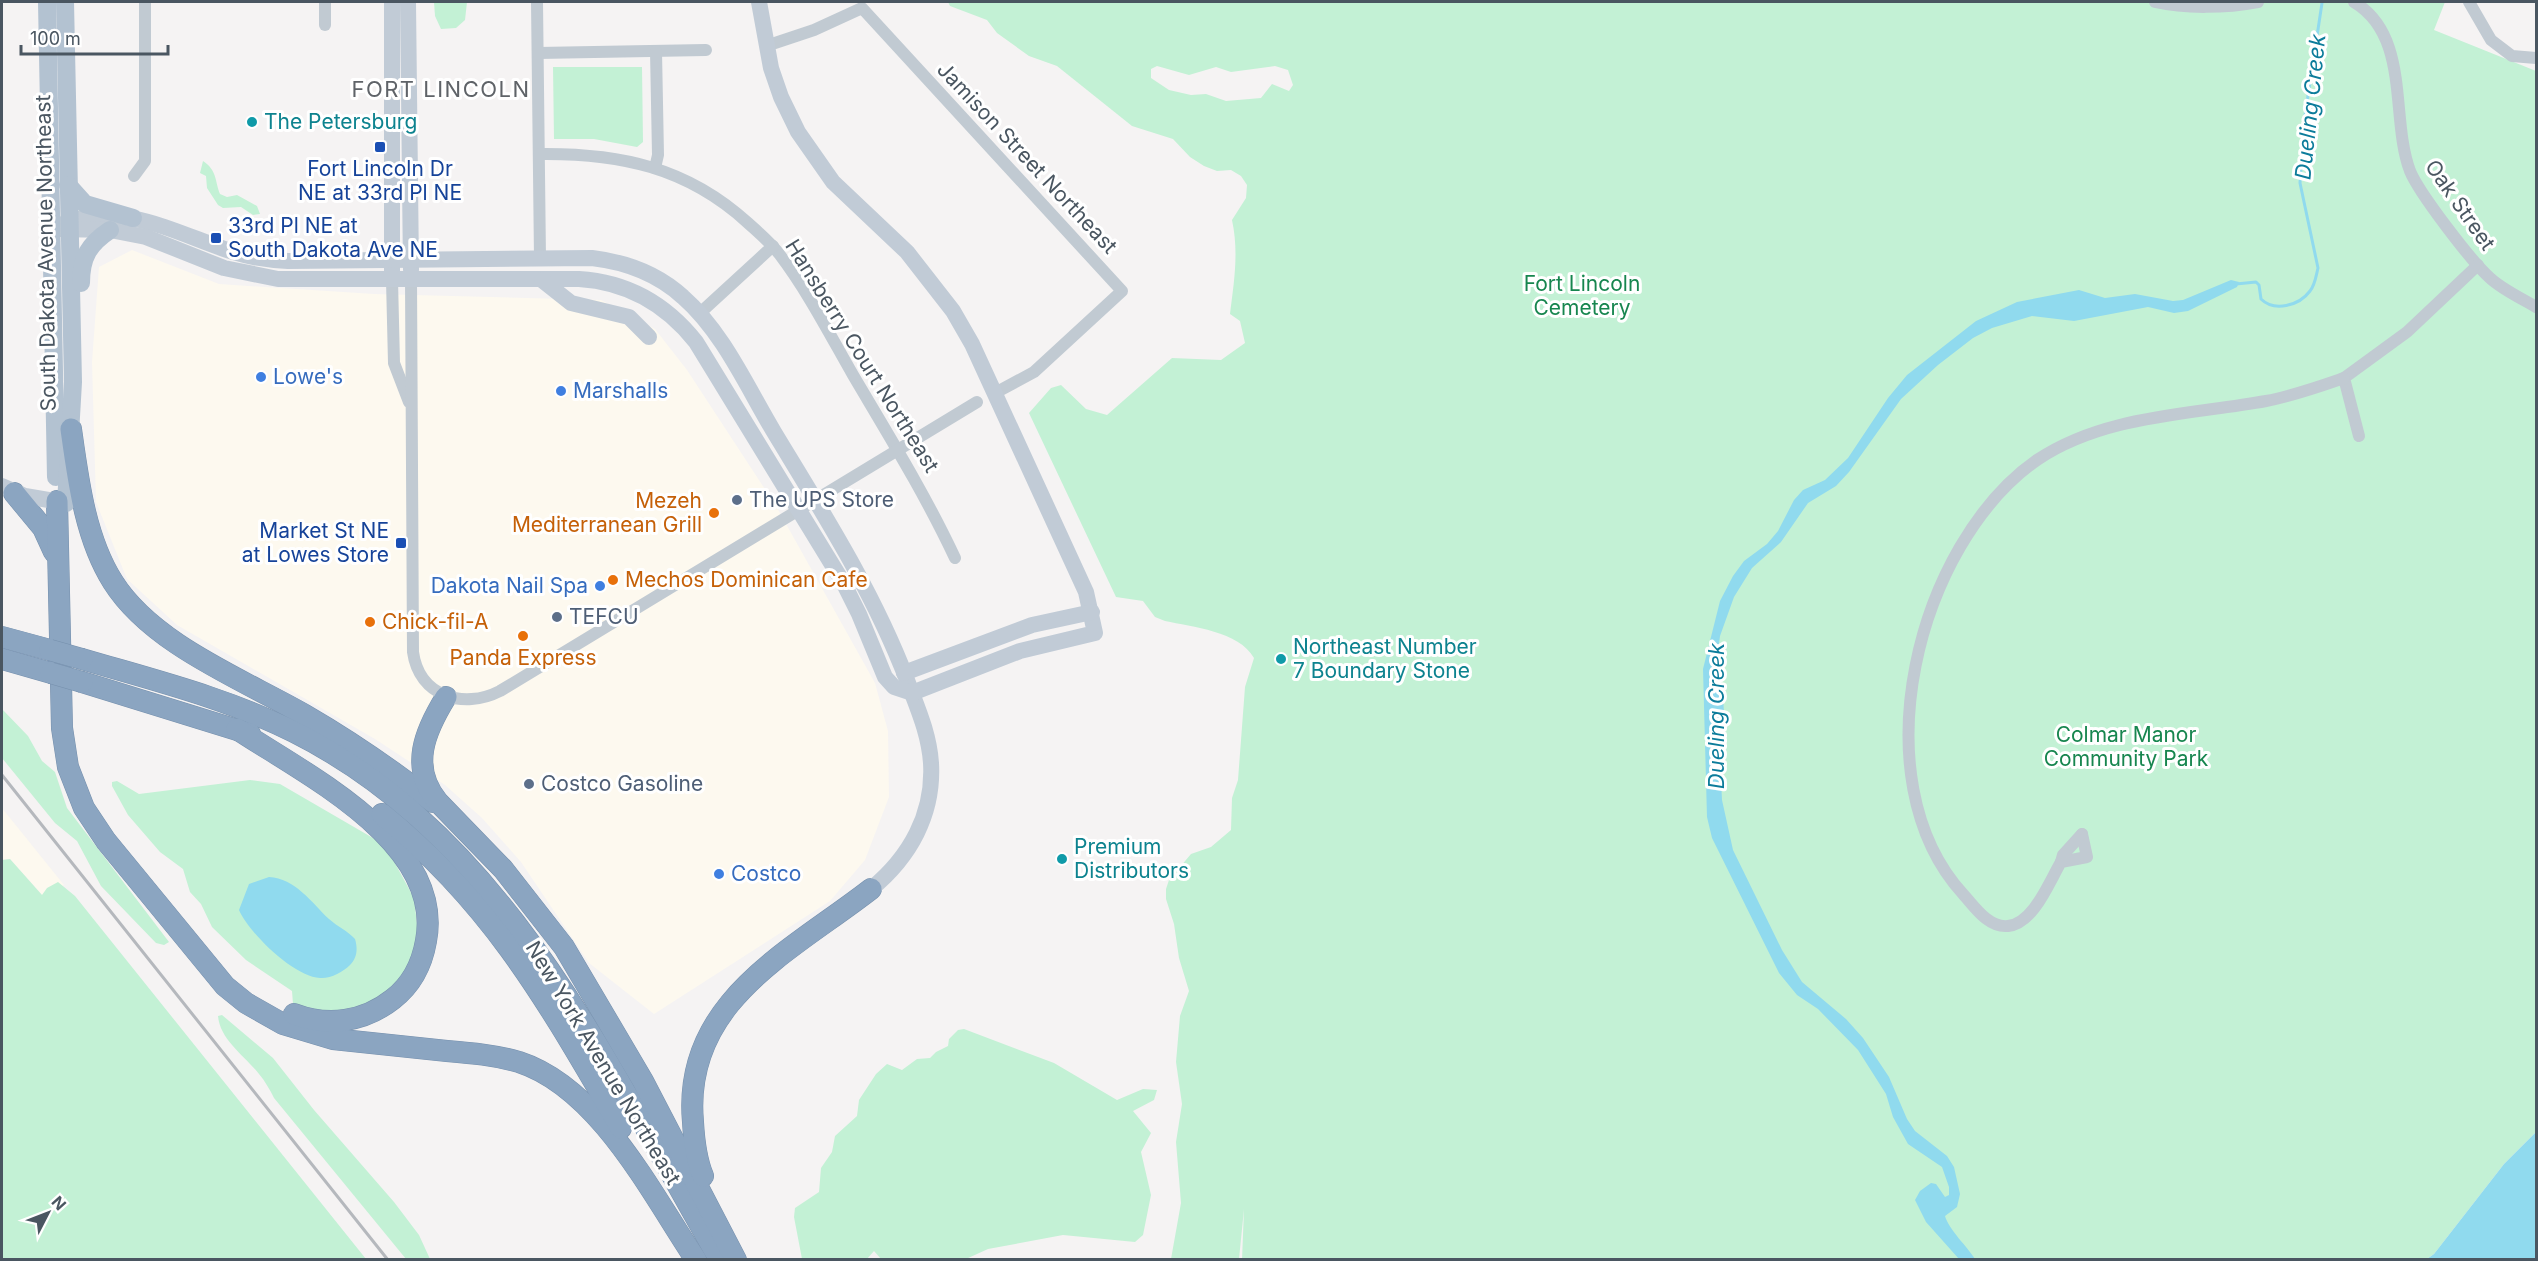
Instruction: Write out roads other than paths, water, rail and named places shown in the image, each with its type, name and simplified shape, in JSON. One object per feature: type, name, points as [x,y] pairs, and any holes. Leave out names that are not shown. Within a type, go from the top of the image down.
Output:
[{"type":"highway","points":[[71,429],[80,481],[98,550]]},
{"type":"highway","points":[[8,490],[44,528],[58,562]]},
{"type":"highway","points":[[62,502],[77,512],[120,593],[160,633],[347,740],[450,815]]},
{"type":"highway","points":[[62,502],[58,562],[62,728],[65,754],[74,788],[98,830],[214,975],[258,1011],[307,1033],[333,1039],[498,1057],[533,1067],[554,1079],[579,1097],[605,1125],[696,1260]]},
{"type":"highway","points":[[62,502],[75,734],[83,774],[99,809],[218,961],[252,992],[280,1008],[315,1021],[350,1020],[377,1010],[394,999],[407,985],[418,968],[425,946],[427,914],[414,876],[392,842],[365,814],[237,729]]},
{"type":"highway","name":"New York Avenue Northeast","points":[[2,637],[213,698],[297,733],[378,786],[452,849],[498,899],[553,973],[720,1260]]},
{"type":"highway","name":"New York Avenue Northeast","points":[[2,659],[237,729],[297,757],[374,807],[432,858],[484,913],[544,996],[696,1260]]},
{"type":"highway","points":[[446,697],[424,740],[421,760],[427,787],[450,815],[511,878],[564,947],[642,1082],[737,1260]]},
{"type":"highway","points":[[737,1260],[697,1157],[692,1089],[701,1049],[720,1013],[747,984],[871,889]]},
{"type":"main road","name":"South Dakota Avenue Northeast","points":[[47,2],[73,382],[71,429],[62,502]]},
{"type":"main road","name":"South Dakota Avenue Northeast","points":[[62,502],[63,227],[68,185],[64,2]]},
{"type":"main road","points":[[68,185],[85,204],[133,218]]},
{"type":"main road","points":[[73,382],[82,344],[82,262],[89,247],[110,230]]},
{"type":"street","points":[[134,176],[145,161],[145,2]]},
{"type":"street","points":[[325,2],[325,25]]},
{"type":"street","points":[[392,2],[411,260],[412,652],[423,678],[446,697],[458,701],[476,701],[500,691],[977,402]]},
{"type":"street","points":[[408,2],[392,280],[394,363],[410,403]]},
{"type":"street","points":[[537,2],[540,258]]},
{"type":"street","points":[[63,227],[110,230],[146,237],[213,264],[264,278],[591,280],[614,284],[645,297],[673,316],[696,342],[849,594],[885,677],[894,687],[912,693],[1020,651],[1095,633],[1086,592],[972,344],[939,291],[907,252],[841,190],[810,152],[781,97],[766,46],[759,2]]},
{"type":"street","points":[[2155,2],[2170,5],[2230,5],[2258,2]]},
{"type":"street","name":"Oak Street","points":[[2354,2],[2375,20],[2386,43],[2395,73],[2405,152],[2411,172],[2422,192],[2478,265],[2502,287],[2536,307]]},
{"type":"street","points":[[2469,2],[2491,40],[2512,56],[2536,58]]},
{"type":"street","name":"Jamison Street Northeast","points":[[766,46],[814,30],[862,8],[1122,291],[1034,372],[995,393]]},
{"type":"street","points":[[538,53],[706,50]]},
{"type":"street","points":[[655,168],[658,155],[656,51]]},
{"type":"street","name":"Hansberry Court Northeast","points":[[539,154],[603,155],[655,168],[693,184],[724,203],[773,246],[805,294],[927,499],[955,558]]},
{"type":"street","points":[[63,227],[79,217],[133,218],[170,227],[226,250],[265,260],[592,258],[624,264],[666,284],[700,313],[724,348],[869,591],[912,693],[929,750],[931,775],[928,802],[910,847],[896,866],[871,889]]},
{"type":"street","points":[[700,313],[773,246]]},
{"type":"street","points":[[2061,862],[2032,911],[2022,921],[2008,926],[1994,924],[1983,916],[1942,868],[1919,819],[1908,750],[1912,692],[1925,633],[1937,596],[1964,540],[1983,511],[2020,474],[2038,460],[2085,435],[2135,422],[2294,395],[2344,378],[2407,332],[2478,265]]},
{"type":"street","points":[[542,280],[571,303],[629,317],[649,337]]},
{"type":"street","points":[[2344,378],[2359,436]]},
{"type":"street","points":[[8,490],[62,502]]},
{"type":"street","points":[[904,673],[1032,625],[1092,612]]},
{"type":"water","points":[[2231,280],[2239,282],[2237,287],[2188,311],[2174,313],[2148,307],[2074,321],[2032,316],[1992,328],[1973,338],[1938,365],[1901,399],[1849,472],[1836,486],[1808,503],[1781,542],[1752,568],[1734,597],[1720,636],[1715,673],[1723,697],[1724,713],[1719,738],[1722,800],[1733,850],[1782,950],[1802,982],[1846,1019],[1863,1038],[1889,1077],[1907,1119],[1915,1131],[1947,1156],[1954,1167],[1960,1194],[1957,1207],[1945,1216],[1950,1227],[1975,1259],[1959,1259],[1926,1222],[1915,1200],[1920,1191],[1931,1183],[1936,1184],[1945,1197],[1949,1195],[1949,1187],[1942,1167],[1908,1144],[1893,1117],[1886,1094],[1858,1050],[1818,1009],[1797,995],[1779,973],[1712,838],[1707,817],[1703,669],[1720,601],[1744,561],[1767,544],[1778,531],[1794,500],[1803,490],[1825,480],[1848,458],[1888,398],[1907,375],[1976,321],[2017,302],[2079,290],[2105,298],[2135,294],[2173,301],[2183,300]]},
{"type":"water","points":[[269,877],[278,878],[295,887],[329,919],[355,939],[357,950],[347,968],[328,977],[309,976],[286,962],[252,930],[239,910],[249,884]]},
{"type":"water","points":[[2536,1132],[2536,1259],[2427,1259],[2434,1254],[2504,1164]]},
{"type":"waterway","name":"Dueling Creek","points":[[2236,284],[2256,282],[2259,285],[2261,299],[2273,305],[2286,306],[2305,296],[2315,280],[2318,268],[2300,183],[2304,122],[2322,3]]},
{"type":"railway","points":[[2,775],[388,1260]]},
{"type":"place","name":"The Petersburg","points":[[252,122]]},
{"type":"place","name":"Fort Lincoln Dr NE at 33rd Pl NE","points":[[380,147]]},
{"type":"place","name":"33rd Pl NE at South Dakota Ave NE","points":[[216,238]]},
{"type":"place","name":"Lowe's","points":[[261,377]]},
{"type":"place","name":"Marshalls","points":[[561,391]]},
{"type":"place","name":"The UPS Store","points":[[737,500]]},
{"type":"place","name":"Mezeh Mediterranean Grill","points":[[714,513]]},
{"type":"place","name":"Market St NE at Lowes Store","points":[[401,543]]},
{"type":"place","name":"Mechos Dominican Cafe","points":[[613,580]]},
{"type":"place","name":"Dakota Nail Spa","points":[[600,586]]},
{"type":"place","name":"TEFCU","points":[[557,617]]},
{"type":"place","name":"Chick-fil-A","points":[[370,622]]},
{"type":"place","name":"Panda Express","points":[[523,636]]},
{"type":"place","name":"Northeast Number 7 Boundary Stone","points":[[1281,659]]},
{"type":"place","name":"Costco Gasoline","points":[[529,784]]},
{"type":"place","name":"Premium Distributors","points":[[1062,859]]},
{"type":"place","name":"Costco","points":[[719,874]]},
{"type":"district","name":"FORT LINCOLN","points":[[441,89]]},
{"type":"park label","name":"Fort Lincoln Cemetery","points":[[1582,296]]},
{"type":"park label","name":"Colmar Manor Community Park","points":[[2126,747]]}]
